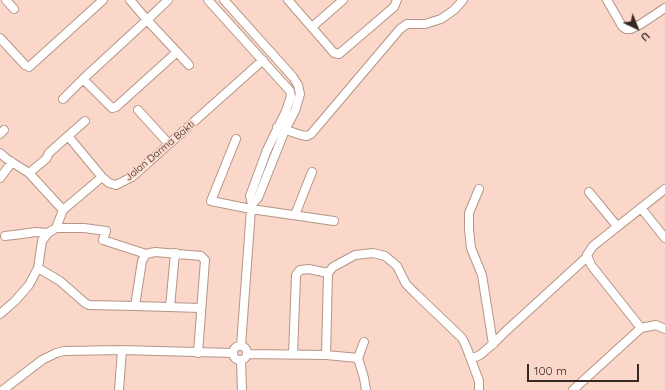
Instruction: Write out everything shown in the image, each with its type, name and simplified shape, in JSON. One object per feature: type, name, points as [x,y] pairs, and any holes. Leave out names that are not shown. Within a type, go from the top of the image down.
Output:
[{"type":"street","points":[[6,0],[14,9]]},
{"type":"street","points":[[0,38],[27,66],[103,0]]},
{"type":"street","points":[[130,0],[189,65]]},
{"type":"street","points":[[63,99],[168,0]]},
{"type":"street","points":[[208,0],[290,91],[291,96],[258,198],[252,206],[241,346]]},
{"type":"street","points":[[224,0],[298,85],[300,94],[295,111],[281,129]]},
{"type":"street","points":[[288,0],[334,53],[339,54],[394,7],[397,0]]},
{"type":"street","points":[[312,27],[343,0]]},
{"type":"street","points":[[281,129],[307,136],[311,134],[400,29],[407,24],[425,24],[441,19],[454,10],[463,0]]},
{"type":"street","points":[[607,0],[622,26],[626,29],[631,29],[641,24],[665,8]]},
{"type":"street","points":[[224,18],[233,10]]},
{"type":"street","points":[[83,79],[109,106],[114,108],[177,52]]},
{"type":"street","name":"Jalan Darma Bakti","points":[[102,178],[116,185],[126,180],[169,144],[263,60]]},
{"type":"street","points":[[138,110],[169,144]]},
{"type":"street","points":[[30,173],[46,159],[49,153],[85,121]]},
{"type":"street","points":[[56,228],[63,210],[102,178],[68,136]]},
{"type":"street","points":[[236,139],[211,201],[252,206],[295,215],[334,220]]},
{"type":"street","points":[[0,153],[30,173],[63,210]]},
{"type":"street","points":[[0,178],[12,162]]},
{"type":"street","points":[[295,215],[312,172]]},
{"type":"street","points":[[479,189],[469,213],[469,229],[471,248],[482,275],[493,344]]},
{"type":"street","points":[[471,359],[480,355],[493,344],[587,257],[589,250],[593,246],[665,189]]},
{"type":"street","points":[[589,192],[617,226]]},
{"type":"street","points":[[641,208],[665,238]]},
{"type":"street","points":[[0,314],[23,293],[38,268],[42,241],[48,233],[56,228],[106,230],[103,240],[146,254],[155,252],[175,253],[198,255],[204,258],[198,353]]},
{"type":"street","points":[[5,236],[35,232],[48,233]]},
{"type":"street","points":[[170,307],[175,253]]},
{"type":"street","points":[[326,355],[328,273],[334,267],[355,255],[373,253],[385,256],[396,266],[406,284],[462,338],[479,381],[479,390]]},
{"type":"street","points":[[135,306],[142,261],[146,254]]},
{"type":"street","points":[[587,257],[591,265],[641,328]]},
{"type":"street","points":[[38,268],[60,281],[89,305],[201,308]]},
{"type":"street","points":[[293,355],[296,275],[300,270],[309,269],[328,273]]},
{"type":"street","points":[[573,390],[641,328],[656,325],[665,328]]},
{"type":"street","points":[[364,342],[358,358],[366,390]]},
{"type":"street","points":[[233,353],[234,349],[241,346]]},
{"type":"street","points":[[241,346],[245,348],[242,390]]},
{"type":"street","points":[[3,390],[42,360],[64,351],[122,350],[233,353]]},
{"type":"street","points":[[119,390],[122,350]]},
{"type":"street","points":[[233,353],[236,358],[293,355],[326,355],[358,358]]}]
